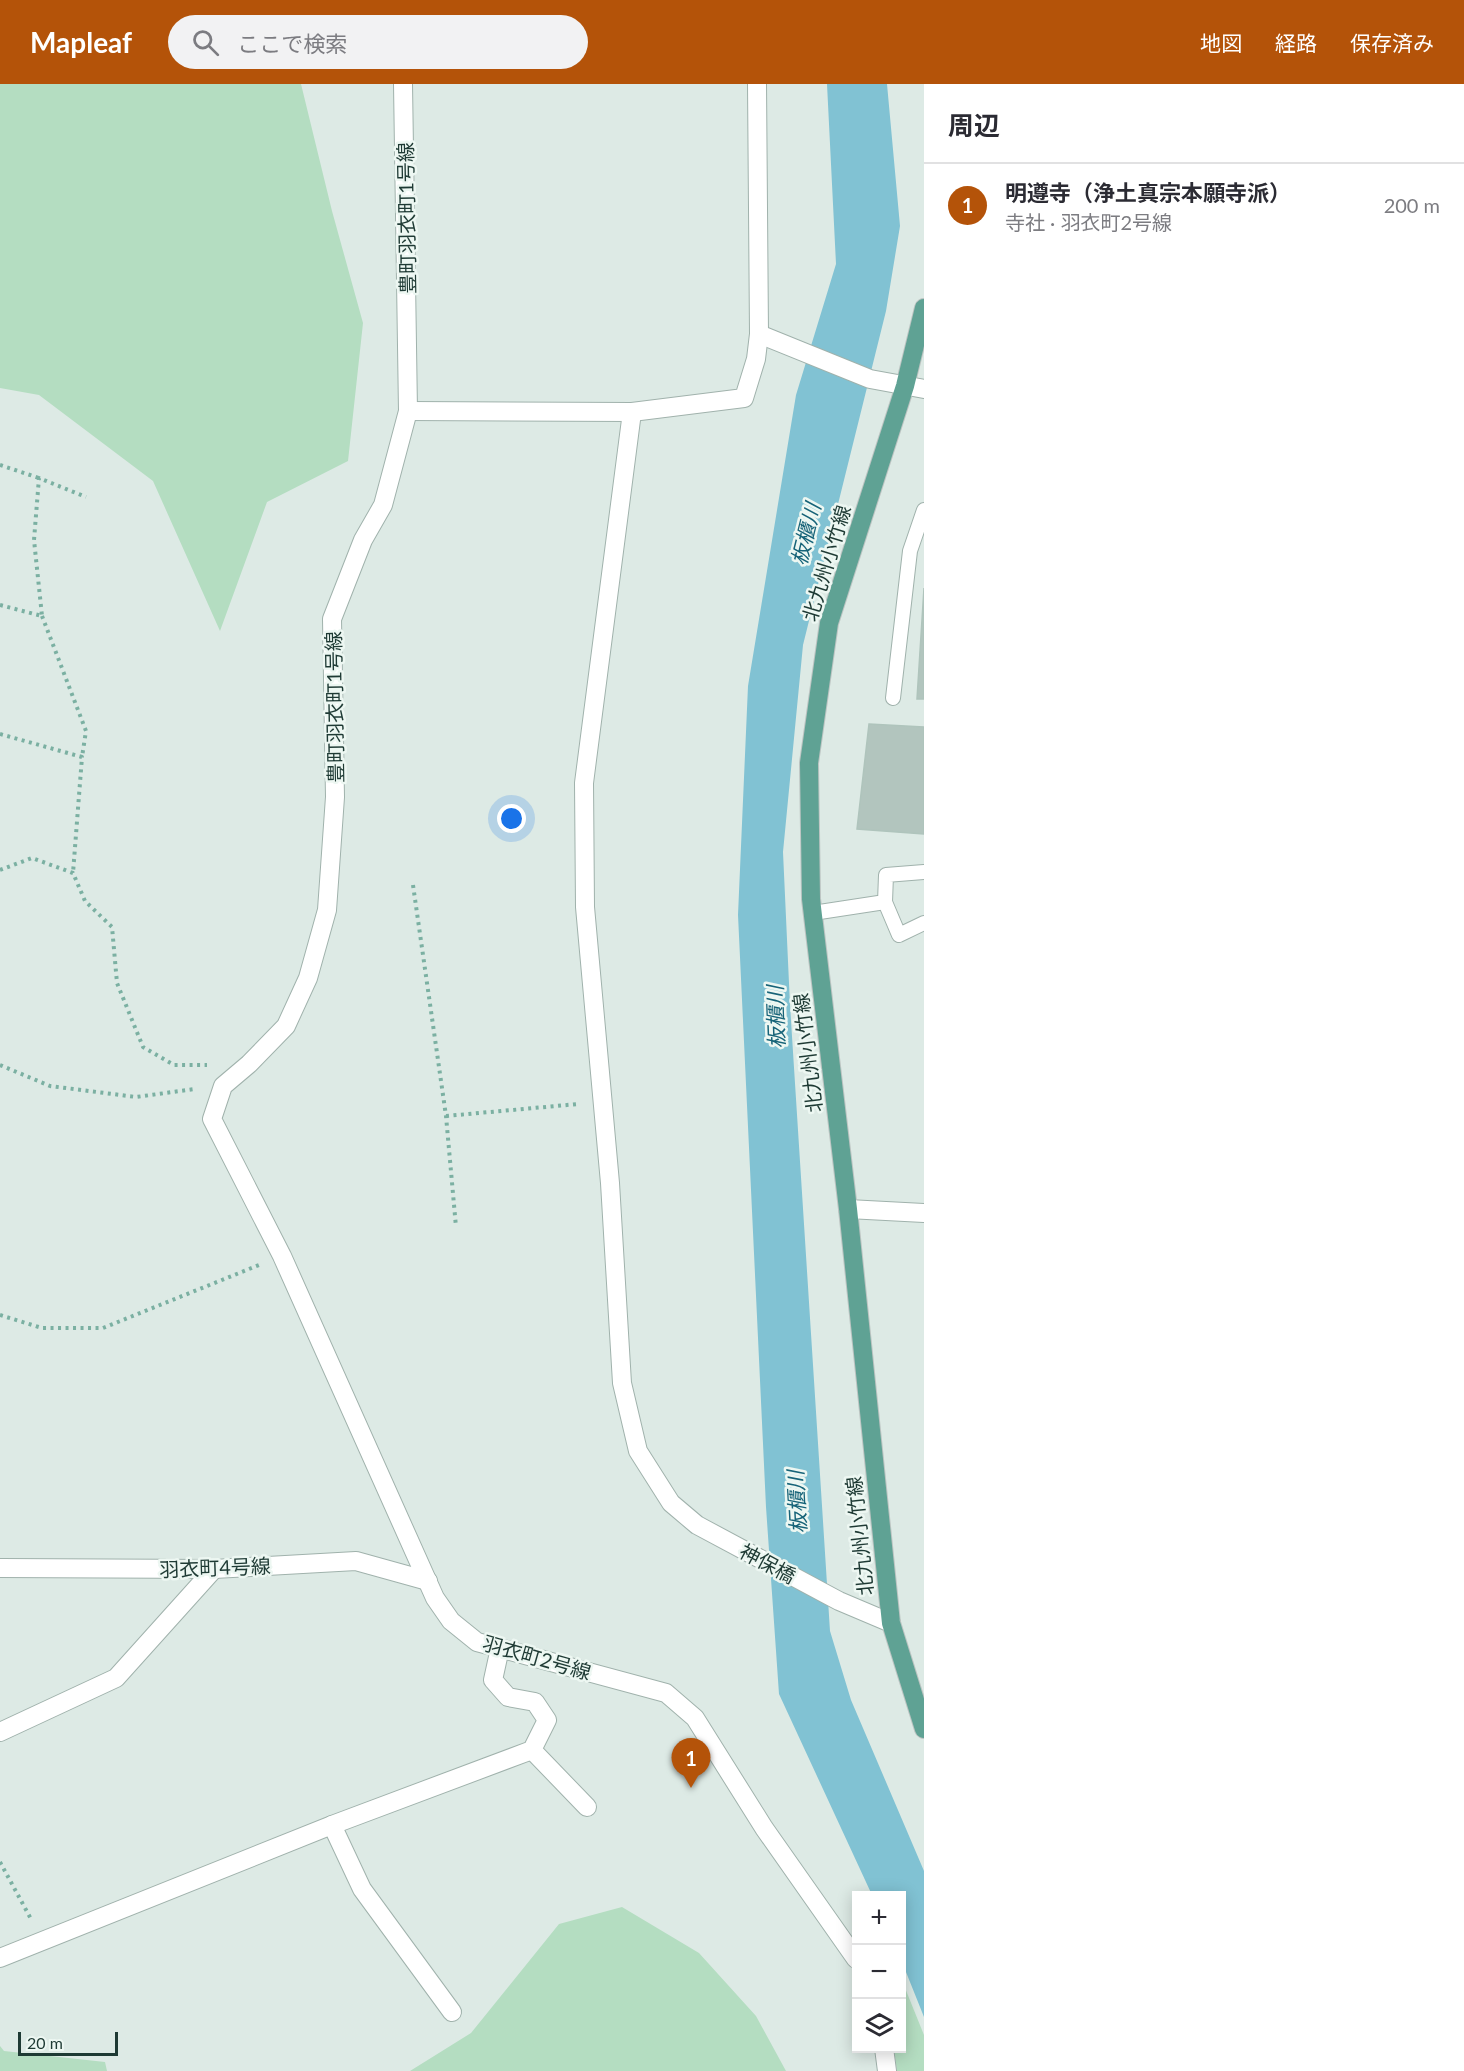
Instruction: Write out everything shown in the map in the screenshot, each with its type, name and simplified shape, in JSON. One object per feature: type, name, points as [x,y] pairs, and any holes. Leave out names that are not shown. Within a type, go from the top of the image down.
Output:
[{"type":"main road","name":"北九州小竹線","points":[[924,308],[905,386],[829,623],[809,763],[813,913],[848,1209],[891,1623],[924,1729]]},
{"type":"street","name":"豊町羽衣町1号線","points":[[223,1086],[249,1064],[286,1026],[308,978],[327,910],[335,797],[332,619],[363,540],[383,505],[408,411],[403,84]]},
{"type":"street","points":[[408,411],[632,412],[744,399],[756,359],[759,334],[757,84]]},
{"type":"street","points":[[759,334],[870,379],[924,389]]},
{"type":"street","name":"神保橋","points":[[632,412],[584,783],[585,907],[610,1183],[622,1383],[638,1451],[671,1503],[697,1525],[840,1601],[891,1623]]},
{"type":"street","points":[[223,1086],[212,1119],[282,1256]]},
{"type":"street","points":[[848,1209],[924,1213]]},
{"type":"street","name":"羽衣町2号線","points":[[282,1256],[435,1598],[451,1621],[477,1642],[666,1693],[695,1718],[764,1828],[852,1953]]},
{"type":"street","name":"羽衣町4号線","points":[[0,1568],[214,1569],[356,1561],[428,1581]]},
{"type":"street","points":[[0,1732],[116,1678],[214,1569]]},
{"type":"street","points":[[0,1958],[332,1825],[532,1750],[548,1720],[535,1702],[508,1697],[493,1680],[500,1648]]},
{"type":"street","points":[[532,1750],[587,1807]]},
{"type":"street","points":[[332,1825],[362,1889],[452,2012]]},
{"type":"street","points":[[885,2053],[887,2071]]},
{"type":"lane","points":[[893,698],[910,551],[924,510]]},
{"type":"lane","points":[[924,872],[886,875],[885,902],[899,935],[924,923]]},
{"type":"lane","points":[[813,913],[885,902]]},
{"type":"path","points":[[0,465],[86,497]]},
{"type":"path","points":[[39,478],[34,540],[42,616],[86,731],[73,873],[85,901],[112,927],[117,983],[143,1047],[174,1065],[249,1064]]},
{"type":"path","points":[[0,605],[42,616]]},
{"type":"path","points":[[0,735],[82,756]]},
{"type":"path","points":[[0,870],[32,858],[73,873]]},
{"type":"path","points":[[413,885],[446,1116],[456,1227]]},
{"type":"path","points":[[0,1065],[50,1086],[136,1097],[223,1086]]},
{"type":"path","points":[[446,1116],[603,1102]]},
{"type":"path","points":[[0,1316],[42,1328],[103,1328],[282,1256]]},
{"type":"path","points":[[0,1862],[42,1941]]},
{"type":"green space","points":[[0,84],[301,84],[332,211],[363,323],[348,461],[267,502],[220,631],[153,481],[39,395],[0,388]]},
{"type":"green space","points":[[622,1907],[699,1953],[756,2016],[786,2071],[410,2071],[471,2033],[559,1924]]},
{"type":"green space","points":[[906,1990],[924,2035],[924,2071],[897,2071],[895,2053],[906,2053]]},
{"type":"green space","points":[[0,2046],[4,2051],[105,2062],[107,2071],[0,2071]]},
{"type":"water","name":"板櫃川","points":[[827,84],[887,84],[900,226],[886,311],[803,645],[783,852],[790,1005],[830,1631],[851,1700],[924,1871],[924,2017],[906,1972],[906,1891],[870,1891],[779,1694],[766,1507],[738,915],[748,686],[796,395],[836,264]]},
{"type":"building","points":[[924,588],[924,699],[917,699]]},
{"type":"building","points":[[869,724],[924,727],[924,834],[857,829]]},
{"type":"place","name":"明遵寺（浄土真宗本願寺派）","points":[[691,1788]]}]
